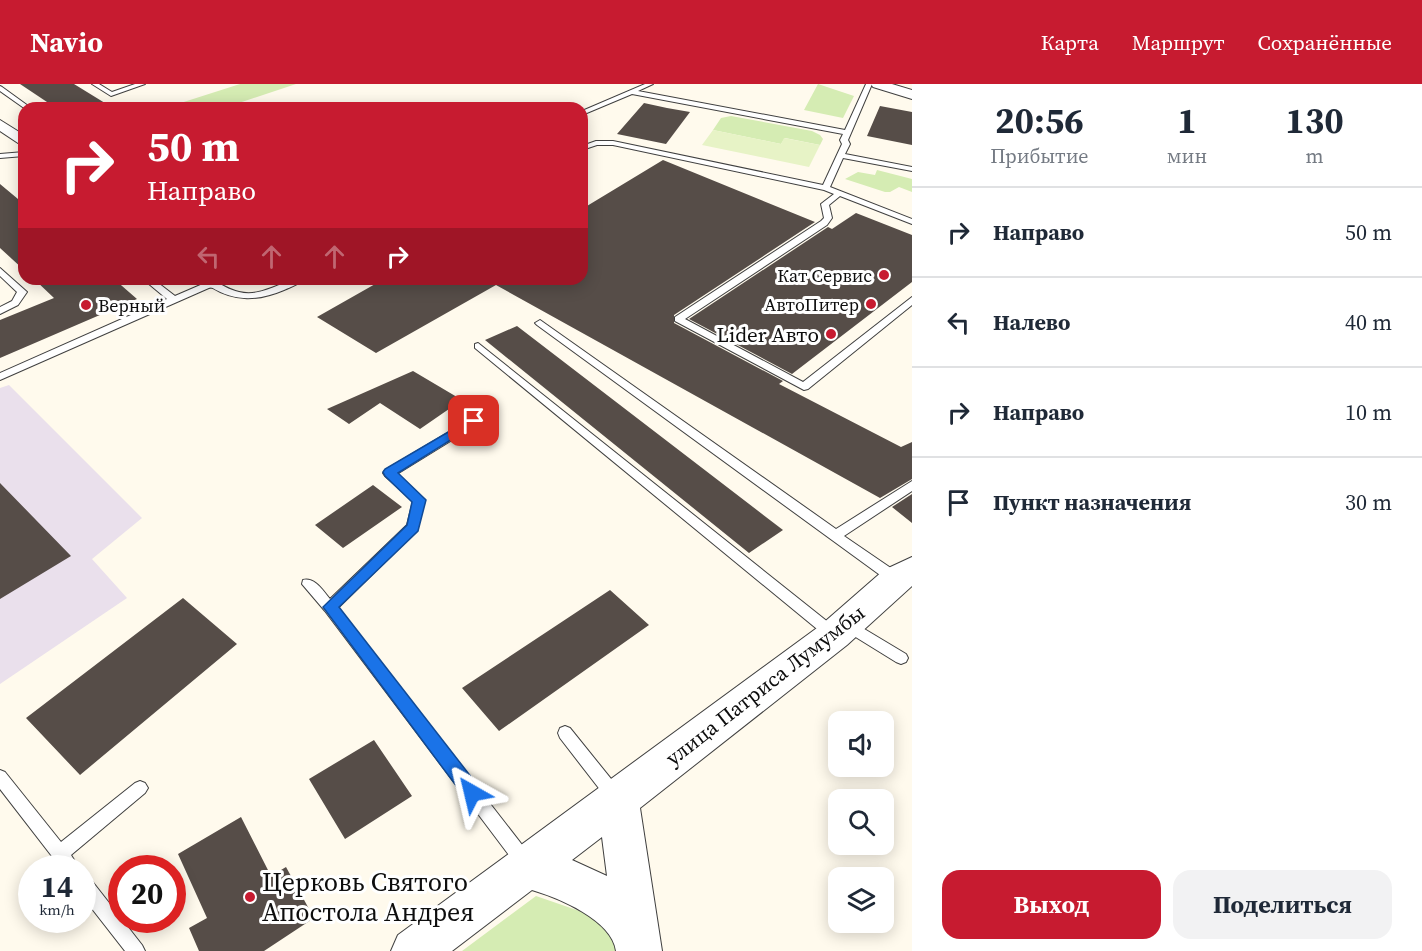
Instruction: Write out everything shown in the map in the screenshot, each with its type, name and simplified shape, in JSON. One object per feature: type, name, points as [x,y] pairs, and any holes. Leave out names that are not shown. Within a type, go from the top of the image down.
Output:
[{"type":"street","points":[[878,84],[900,87],[912,94]]},
{"type":"street","points":[[0,124],[18,138]]},
{"type":"street","name":"улица Патриса Лумумбы","points":[[414,951],[618,800],[840,630],[904,574]]},
{"type":"street","points":[[618,800],[638,943]]},
{"type":"street","points":[[528,867],[566,878],[595,892],[622,914],[638,943]]},
{"type":"lane","points":[[95,84],[111,93],[142,84]]},
{"type":"lane","points":[[588,110],[650,84]]},
{"type":"lane","points":[[826,188],[869,84]]},
{"type":"lane","points":[[0,88],[20,102]]},
{"type":"lane","points":[[631,92],[847,134]]},
{"type":"lane","points":[[588,146],[613,143],[826,188],[912,222]]},
{"type":"lane","points":[[0,156],[18,154]]},
{"type":"lane","points":[[841,154],[912,169]]},
{"type":"lane","points":[[840,194],[825,204],[828,218],[824,224],[678,319],[804,387],[912,300]]},
{"type":"lane","points":[[0,271],[22,292],[15,303],[0,311]]},
{"type":"lane","points":[[155,285],[174,300]]},
{"type":"lane","points":[[0,376],[174,300],[202,285]]},
{"type":"lane","points":[[215,285],[226,293],[242,297],[260,295],[288,285]]},
{"type":"lane","points":[[540,323],[836,535],[904,574]]},
{"type":"lane","points":[[478,346],[840,630],[901,658]]},
{"type":"lane","points":[[330,607],[413,527],[419,500],[389,472],[474,421]]},
{"type":"lane","points":[[836,535],[912,485]]},
{"type":"lane","points":[[308,584],[330,607],[528,867]]},
{"type":"lane","points":[[565,733],[618,800]]},
{"type":"lane","points":[[0,777],[60,854],[140,788]]},
{"type":"lane","points":[[96,900],[136,951]]},
{"type":"shaded area","points":[[9,385],[142,518],[92,559],[127,598],[0,684],[0,388]]},
{"type":"green space","points":[[240,84],[296,84],[242,102],[184,102]]},
{"type":"green space","points":[[818,84],[854,96],[843,118],[804,110]]},
{"type":"green space","points":[[731,116],[812,131],[823,139],[820,145],[785,138],[781,144],[713,130],[721,118]]},
{"type":"green space","points":[[713,130],[781,144],[784,138],[820,145],[809,167],[702,145]]},
{"type":"green space","points":[[877,170],[912,179],[912,192],[899,187],[885,192],[845,179],[858,172],[875,175]]},
{"type":"green space","points":[[536,896],[620,925],[622,951],[462,951]]},
{"type":"building","points":[[20,84],[74,84],[103,102],[47,102]]},
{"type":"building","points":[[644,103],[690,112],[666,144],[617,134]]},
{"type":"building","points":[[880,106],[912,112],[912,145],[867,136]]},
{"type":"building","points":[[663,160],[815,222],[674,315],[674,323],[783,381],[779,384],[901,447],[912,442],[912,479],[880,498],[496,285],[588,285],[588,205]]},
{"type":"building","points":[[0,184],[18,199],[18,264],[0,248]]},
{"type":"building","points":[[856,213],[912,235],[912,282],[792,374],[689,319],[828,227],[832,229]]},
{"type":"building","points":[[40,285],[121,285],[137,299],[0,358],[0,320],[54,298]]},
{"type":"building","points":[[373,285],[496,285],[376,353],[317,317]]},
{"type":"building","points":[[517,326],[783,530],[749,553],[485,340]]},
{"type":"building","points":[[413,371],[462,400],[420,429],[380,403],[349,424],[327,409]]},
{"type":"building","points":[[0,483],[71,556],[0,599]]},
{"type":"building","points":[[373,485],[402,507],[343,548],[315,525]]},
{"type":"building","points":[[912,494],[912,523],[892,507]]},
{"type":"building","points":[[610,590],[649,625],[499,731],[462,688]]},
{"type":"building","points":[[183,598],[237,644],[80,775],[26,718]]},
{"type":"building","points":[[374,740],[412,796],[345,839],[309,779]]},
{"type":"building","name":"Церковь Святого Апостола Андрея","points":[[241,817],[271,876],[286,867],[314,918],[264,951],[199,951],[189,928],[207,918],[186,872],[186,855],[178,854]]},
{"type":"place","name":"Кат Сервис","points":[[884,275]]},
{"type":"place","name":"АвтоПитер","points":[[871,304]]},
{"type":"place","name":"Верный","points":[[86,305]]},
{"type":"place","name":"Lider Авто","points":[[831,334]]},
{"type":"place","name":"Церковь Святого Апостола Андрея","points":[[250,897]]},
{"type":"route","points":[[472,793],[330,607],[413,527],[419,500],[389,472],[474,421]]}]
